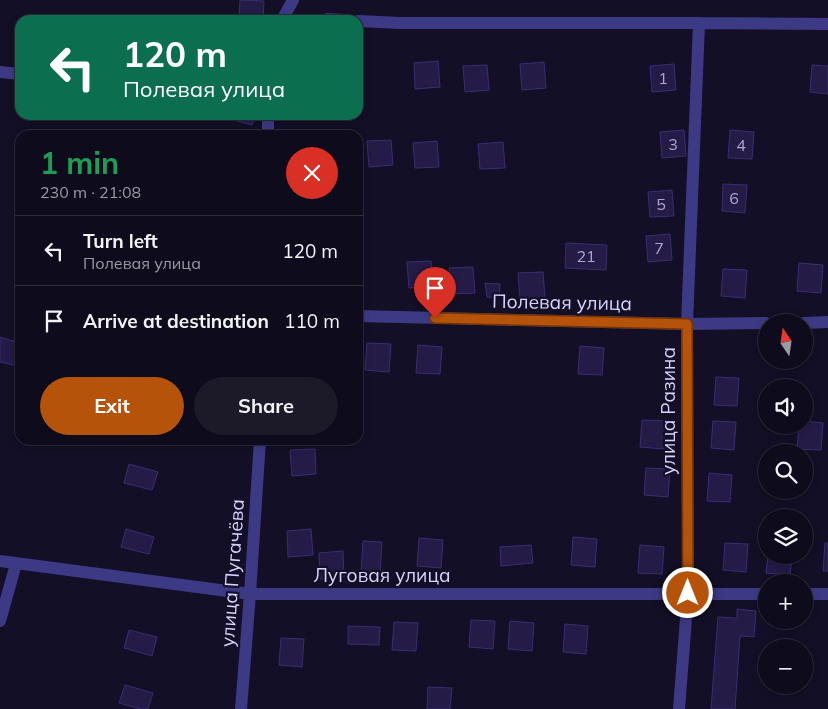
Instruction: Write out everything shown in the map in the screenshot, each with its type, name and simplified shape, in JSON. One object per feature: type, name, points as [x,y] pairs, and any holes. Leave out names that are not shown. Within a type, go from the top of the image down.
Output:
[{"type":"street","points":[[285,15],[293,0]]},
{"type":"street","points":[[363,21],[400,23],[828,24]]},
{"type":"street","name":"улица Разина","points":[[680,709],[688,593],[687,324],[699,23]]},
{"type":"street","points":[[0,72],[15,74]]},
{"type":"street","name":"Полевая улица","points":[[363,316],[687,324],[758,323]]},
{"type":"street","points":[[813,323],[828,322]]},
{"type":"street","name":"улица Пугачёва","points":[[242,709],[260,445]]},
{"type":"street","name":"Луговая улица","points":[[0,561],[250,594],[758,594]]},
{"type":"street","points":[[0,621],[16,564]]},
{"type":"street","points":[[813,594],[828,594]]},
{"type":"building","points":[[240,0],[264,1],[263,15],[239,15]]},
{"type":"building","points":[[438,61],[440,87],[415,89],[414,63]]},
{"type":"building","points":[[544,62],[546,88],[522,90],[520,64]]},
{"type":"building","points":[[674,64],[676,90],[652,92],[650,66]]},
{"type":"building","points":[[487,65],[489,90],[465,92],[463,66]]},
{"type":"building","points":[[812,65],[828,66],[828,94],[810,92]]},
{"type":"building","points":[[234,120],[254,120],[252,125]]},
{"type":"building","points":[[684,130],[686,156],[662,158],[660,132]]},
{"type":"building","points":[[730,130],[754,132],[752,159],[728,158]]},
{"type":"building","points":[[391,140],[393,165],[369,167],[367,141]]},
{"type":"building","points":[[437,141],[439,167],[415,168],[413,143]]},
{"type":"building","points":[[503,142],[505,168],[480,169],[478,144]]},
{"type":"building","points":[[723,184],[747,185],[745,213],[722,211]]},
{"type":"building","points":[[672,190],[674,216],[650,217],[648,192]]},
{"type":"building","points":[[670,234],[672,260],[648,262],[646,236]]},
{"type":"building","points":[[566,243],[607,245],[606,270],[565,268]]},
{"type":"building","points":[[431,261],[433,286],[409,288],[407,262]]},
{"type":"building","points":[[799,263],[823,265],[821,293],[797,291]]},
{"type":"building","points":[[473,267],[475,293],[451,294],[449,268]]},
{"type":"building","points":[[723,269],[747,270],[745,298],[721,296]]},
{"type":"building","points":[[543,272],[545,298],[520,299],[518,273]]},
{"type":"building","points":[[485,283],[500,284],[499,298],[487,297]]},
{"type":"building","points":[[0,337],[15,342],[14,365],[0,362]]},
{"type":"building","points":[[367,343],[391,344],[389,372],[365,370]]},
{"type":"building","points":[[418,345],[442,347],[440,374],[416,373]]},
{"type":"building","points":[[580,346],[604,348],[602,375],[578,374]]},
{"type":"building","points":[[716,377],[739,378],[737,406],[714,405]]},
{"type":"building","points":[[642,420],[666,421],[664,449],[640,447]]},
{"type":"building","points":[[713,421],[736,422],[734,450],[711,448]]},
{"type":"building","points":[[813,422],[823,423],[821,450],[813,450],[813,444],[797,444],[798,434],[813,434]]},
{"type":"building","points":[[315,449],[316,474],[292,476],[290,450]]},
{"type":"building","points":[[129,464],[158,472],[152,490],[124,483]]},
{"type":"building","points":[[646,468],[670,469],[668,497],[644,495]]},
{"type":"building","points":[[709,473],[732,475],[730,502],[707,501]]},
{"type":"building","points":[[126,529],[154,537],[149,554],[121,547]]},
{"type":"building","points":[[311,529],[313,555],[288,557],[287,531]]},
{"type":"building","points":[[573,537],[597,539],[595,567],[571,565]]},
{"type":"building","points":[[419,538],[443,540],[441,568],[417,566]]},
{"type":"building","points":[[363,541],[382,542],[380,574],[361,573]]},
{"type":"building","points":[[725,543],[748,544],[746,572],[723,570]]},
{"type":"building","points":[[825,543],[828,543],[828,571],[823,571]]},
{"type":"building","points":[[531,545],[533,563],[501,566],[500,547]]},
{"type":"building","points":[[640,545],[664,547],[662,574],[638,573]]},
{"type":"building","points":[[343,551],[344,577],[320,579],[319,553]]},
{"type":"building","points":[[767,564],[791,564],[790,574],[766,573]]},
{"type":"building","points":[[737,609],[756,611],[754,637],[740,636],[735,709],[711,709],[718,617],[737,618]]},
{"type":"building","points":[[471,620],[495,621],[493,649],[469,647]]},
{"type":"building","points":[[510,621],[534,623],[532,651],[508,649]]},
{"type":"building","points":[[394,622],[418,623],[416,651],[392,650]]},
{"type":"building","points":[[565,624],[588,626],[586,654],[563,652]]},
{"type":"building","points":[[348,626],[380,627],[379,645],[348,644]]},
{"type":"building","points":[[129,630],[157,637],[152,656],[124,648]]},
{"type":"building","points":[[281,638],[304,639],[302,667],[279,665]]},
{"type":"building","points":[[125,685],[153,693],[148,709],[119,703]]},
{"type":"building","points":[[428,687],[452,688],[450,709],[427,709]]},
{"type":"route","points":[[435,318],[687,324],[688,593]]}]
